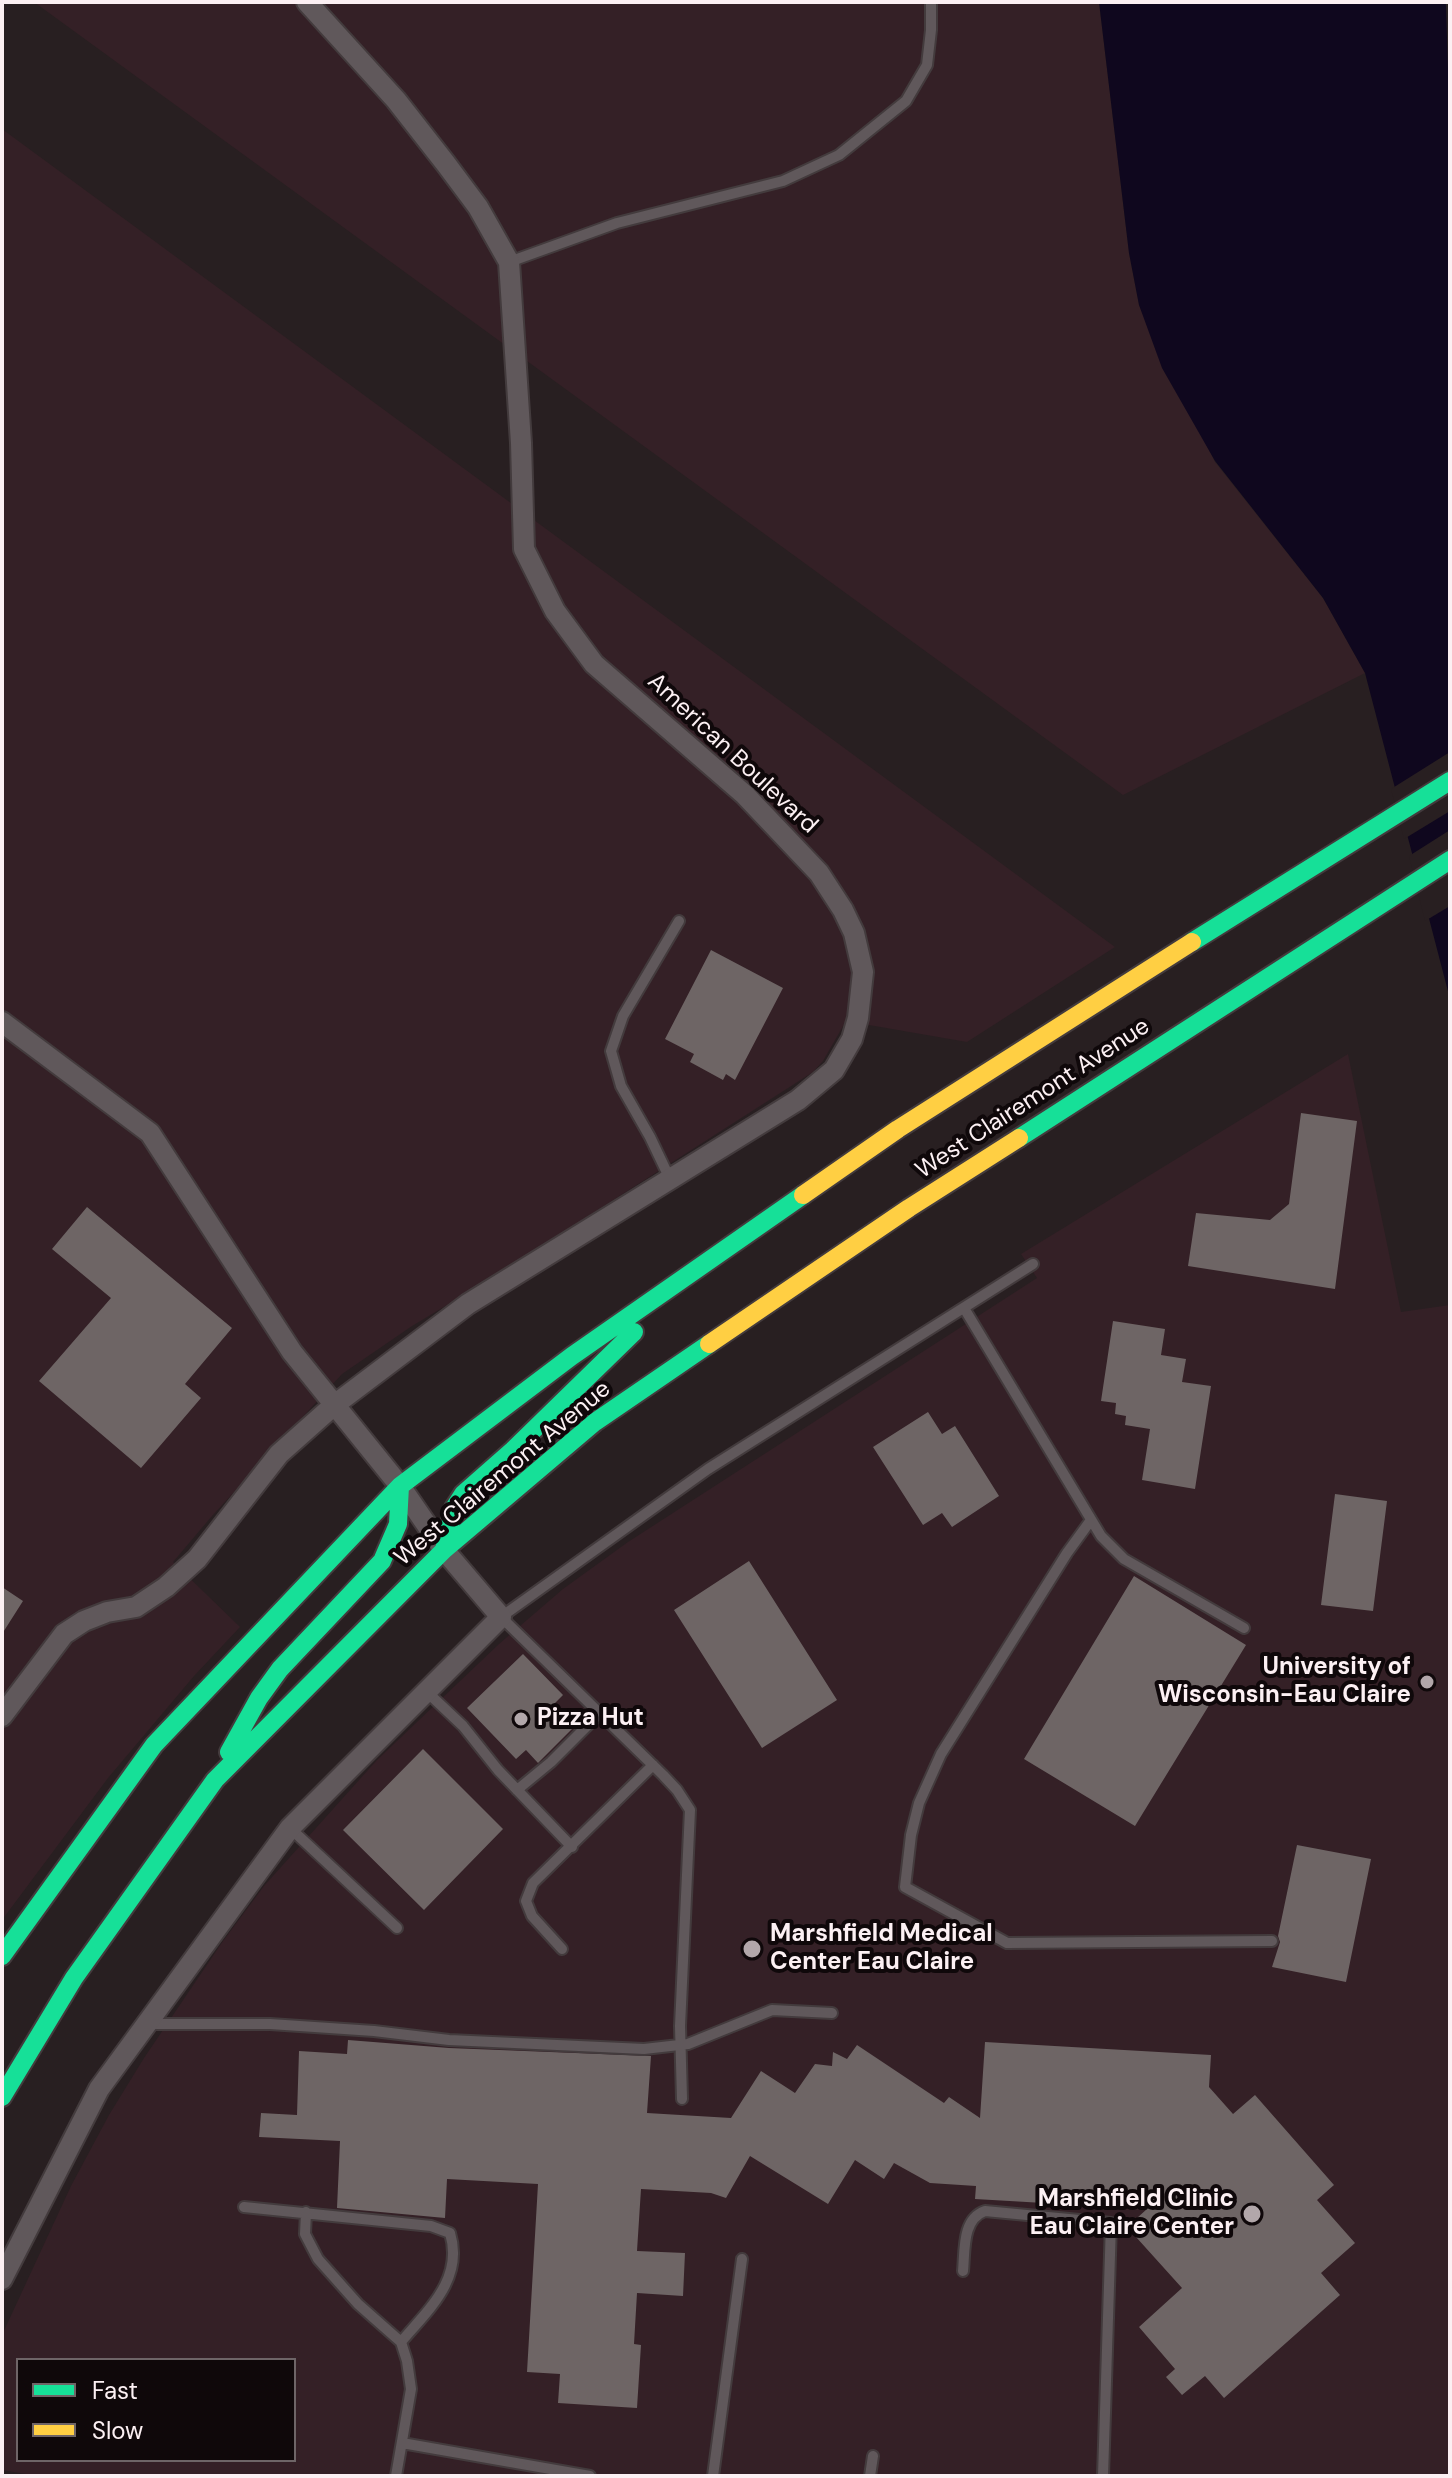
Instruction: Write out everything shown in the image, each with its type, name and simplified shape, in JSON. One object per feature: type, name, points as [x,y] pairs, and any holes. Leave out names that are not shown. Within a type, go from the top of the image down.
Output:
[{"type":"main road","name":"West Clairemont Avenue","points":[[2,1956],[154,1745],[400,1486],[572,1356],[898,1129],[1450,781]]},
{"type":"main road","name":"West Clairemont Avenue","points":[[2,2097],[74,1978],[215,1780],[444,1550],[595,1422],[909,1208],[1450,860]]},
{"type":"main road","points":[[444,1550],[454,1508],[463,1494],[556,1409],[692,1273]]},
{"type":"main road","points":[[215,1780],[244,1722],[280,1669],[382,1561],[398,1524],[400,1486]]},
{"type":"street","name":"American Boulevard","points":[[2,1716],[64,1634],[84,1621],[107,1612],[136,1607],[166,1587],[197,1559],[279,1454],[333,1406],[468,1304],[798,1100],[834,1070],[852,1039],[858,1018],[863,972],[860,955],[843,910],[819,873],[745,795],[594,664],[555,611],[524,549],[521,443],[509,262],[478,207],[446,164],[396,100],[307,2]]},
{"type":"street","points":[[2,1022],[150,1133],[292,1352],[400,1486],[444,1550],[501,1617],[290,1828],[99,2089],[2,2279]]},
{"type":"lane","points":[[509,262],[617,223],[783,181],[839,155],[906,101],[927,65],[931,2]]},
{"type":"lane","points":[[670,1179],[621,1086],[611,1051],[623,1016],[679,921]]},
{"type":"lane","points":[[682,2099],[680,2045],[691,1816],[686,1802],[653,1765],[501,1617],[708,1469],[1033,1264]]},
{"type":"lane","points":[[964,1308],[1101,1536],[1124,1559],[1244,1628]]},
{"type":"lane","points":[[1091,1520],[941,1754],[919,1803],[911,1835],[905,1887],[1007,1943],[1272,1941]]},
{"type":"lane","points":[[427,1692],[463,1726],[517,1790],[572,1847]]},
{"type":"lane","points":[[517,1790],[551,1762],[600,1713]]},
{"type":"lane","points":[[562,1949],[532,1916],[526,1901],[533,1883],[653,1765]]},
{"type":"lane","points":[[290,1828],[397,1928]]},
{"type":"lane","points":[[146,2024],[270,2024],[449,2040],[644,2049],[680,2045],[772,2010],[832,2013]]},
{"type":"lane","points":[[244,2207],[431,2226],[450,2233],[454,2260],[445,2288],[401,2342]]},
{"type":"lane","points":[[963,2271],[971,2219],[985,2211],[1111,2223],[1103,2476]]},
{"type":"lane","points":[[306,2212],[305,2234],[318,2259],[358,2304],[401,2342],[411,2389],[396,2476]]},
{"type":"lane","points":[[713,2476],[742,2259]]},
{"type":"lane","points":[[402,2443],[590,2476]]},
{"type":"lane","points":[[870,2476],[873,2456]]},
{"type":"shaded area","points":[[34,2],[1099,2],[1129,253],[1139,305],[1215,462],[1323,598],[1365,673],[1123,795]]},
{"type":"shaded area","points":[[1099,2],[1445,2],[1450,138],[1450,999],[1365,673],[1323,598],[1215,461],[1162,368],[1139,305],[1129,253]]},
{"type":"shaded area","points":[[2,129],[1115,947],[967,1042],[846,1021],[823,1061],[813,1072],[412,1326],[342,1374],[173,1562],[240,1627],[108,1778],[2,1920]]},
{"type":"shaded area","points":[[1348,1054],[1401,1312],[1450,1305],[1450,2476],[37,2476],[2,2470],[2,2335],[71,2186],[109,2115],[223,1941],[264,1886],[377,1760],[499,1644],[563,1589],[628,1542],[1037,1278],[1021,1254]]},
{"type":"pier","points":[[1450,752],[1450,811],[1404,839],[1391,789]]},
{"type":"pier","points":[[1450,830],[1450,906],[1425,921],[1409,856]]},
{"type":"building","points":[[711,950],[783,988],[735,1080],[726,1074],[723,1080],[690,1062],[694,1054],[665,1039]]},
{"type":"building","points":[[1301,1113],[1357,1121],[1335,1289],[1188,1266],[1196,1213],[1270,1220],[1289,1204]]},
{"type":"building","points":[[87,1207],[232,1328],[185,1384],[201,1398],[141,1468],[39,1381],[111,1298],[52,1249]]},
{"type":"building","points":[[1113,1321],[1165,1329],[1161,1355],[1186,1359],[1182,1382],[1211,1386],[1195,1489],[1142,1480],[1150,1429],[1125,1425],[1126,1416],[1115,1414],[1116,1403],[1101,1401]]},
{"type":"building","points":[[928,1412],[942,1434],[955,1426],[999,1496],[952,1527],[942,1513],[923,1525],[873,1447]]},
{"type":"building","points":[[1335,1494],[1387,1501],[1373,1611],[1321,1605]]},
{"type":"building","points":[[749,1561],[837,1700],[762,1748],[674,1610]]},
{"type":"building","points":[[1134,1576],[1246,1645],[1135,1826],[1024,1759]]},
{"type":"building","points":[[2,1587],[23,1601],[2,1634]]},
{"type":"building","name":"Pizza Hut","points":[[523,1654],[563,1695],[552,1706],[573,1728],[538,1763],[526,1750],[516,1759],[467,1708]]},
{"type":"building","points":[[423,1749],[503,1829],[424,1910],[343,1830]]},
{"type":"building","points":[[1297,1845],[1371,1859],[1346,1982],[1272,1967],[1280,1942],[1278,1936]]},
{"type":"building","points":[[348,2040],[449,2048],[651,2056],[647,2113],[731,2118],[761,2071],[795,2093],[815,2064],[832,2066],[833,2052],[847,2059],[857,2045],[944,2103],[949,2097],[980,2118],[985,2042],[1211,2055],[1209,2087],[1233,2114],[1255,2095],[1334,2185],[1317,2200],[1355,2243],[1321,2273],[1340,2295],[1224,2398],[1205,2376],[1182,2395],[1166,2377],[1175,2369],[1139,2327],[1182,2288],[1127,2227],[1147,2209],[975,2199],[976,2186],[930,2183],[894,2163],[884,2179],[855,2160],[828,2204],[750,2156],[726,2198],[711,2193],[641,2189],[637,2251],[685,2253],[683,2296],[637,2293],[634,2344],[641,2345],[637,2408],[558,2403],[560,2374],[527,2372],[538,2184],[447,2179],[445,2218],[337,2208],[340,2141],[259,2137],[261,2113],[297,2115],[299,2051],[347,2054]]},
{"type":"traffic: fast","points":[[1192,942],[1450,781]]},
{"type":"traffic: fast","points":[[1019,1138],[1450,860]]},
{"type":"traffic: fast","points":[[2,1956],[154,1745],[400,1486],[572,1356],[803,1195]]},
{"type":"traffic: fast","points":[[444,1550],[454,1508],[463,1494],[513,1450],[634,1332]]},
{"type":"traffic: fast","points":[[2,2097],[74,1978],[215,1780],[444,1550],[595,1422],[709,1344]]},
{"type":"traffic: fast","points":[[229,1752],[259,1698],[280,1669],[382,1561],[398,1524],[400,1486]]},
{"type":"traffic: slow","points":[[803,1195],[898,1129],[1192,942]]},
{"type":"traffic: slow","points":[[709,1344],[909,1208],[1019,1138]]},
{"type":"place","name":"University of Wisconsin-Eau Claire","points":[[1427,1682]]},
{"type":"place","name":"Pizza Hut","points":[[521,1719]]},
{"type":"place","name":"Marshfield Medical Center Eau Claire","points":[[752,1949]]},
{"type":"place","name":"Marshfield Clinic Eau Claire Center","points":[[1252,2214]]}]
